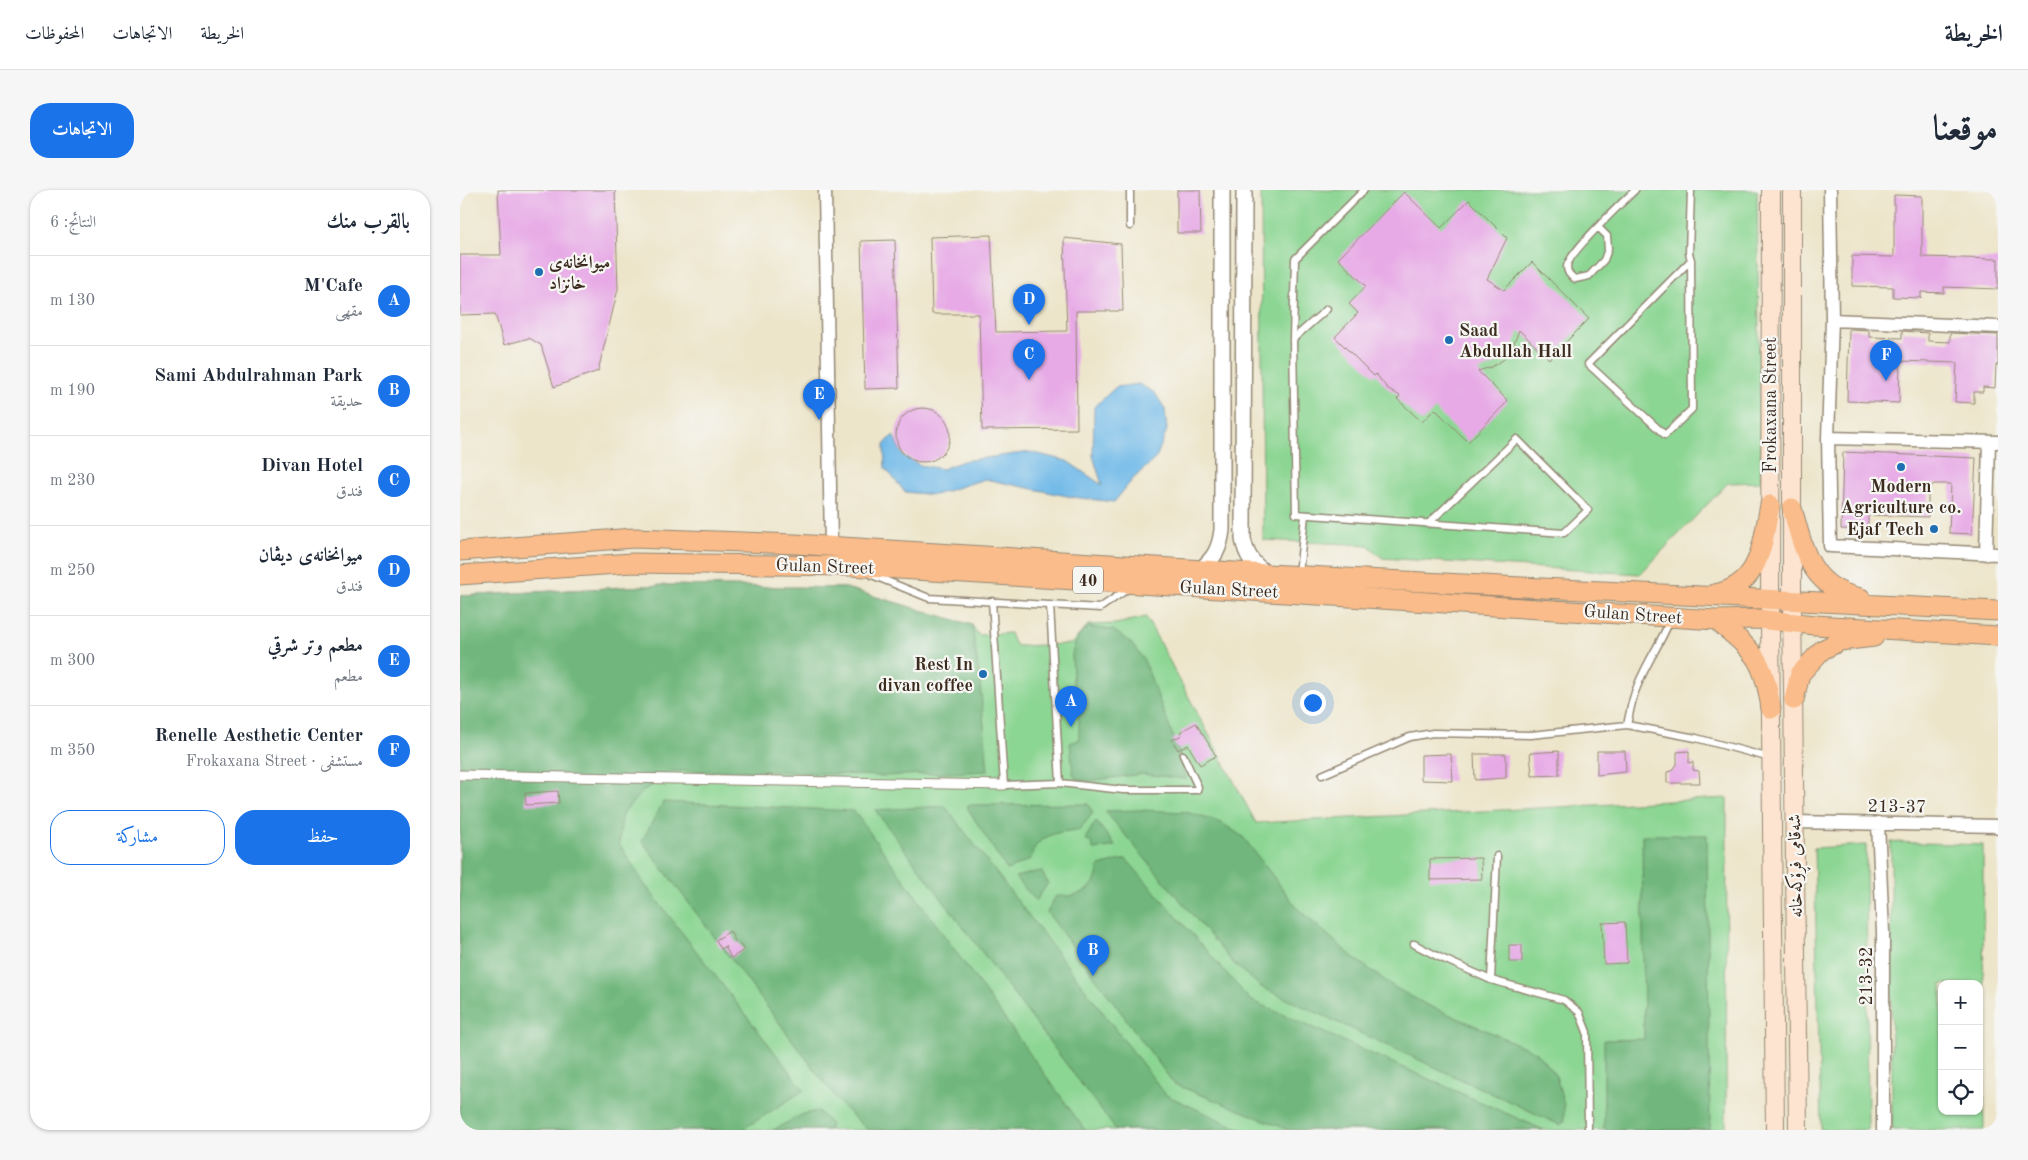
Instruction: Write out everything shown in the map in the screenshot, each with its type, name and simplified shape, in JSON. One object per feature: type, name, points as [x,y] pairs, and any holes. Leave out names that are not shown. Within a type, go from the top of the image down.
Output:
[{"type":"main road","name":"Frokaxana Street","points":[[1770,620],[1771,190]]},
{"type":"main road","name":"Frokaxana Street","points":[[1792,190],[1792,602]]},
{"type":"main road","points":[[1696,597],[1724,592],[1739,585],[1752,573],[1761,551],[1770,506]]},
{"type":"main road","points":[[1792,508],[1806,556],[1818,576],[1829,586],[1848,596],[1899,606]]},
{"type":"main road","name":"Gulan Street","points":[[460,551],[634,538],[831,547],[1007,566],[1136,583],[1716,620],[1770,620],[1901,631],[1998,636]]},
{"type":"main road","name":"Gulan Street","points":[[460,574],[632,563],[1201,569],[1299,576],[1998,612]]},
{"type":"main road","name":"شەقامی فڕۆکەخانە","points":[[1792,602],[1798,1130]]},
{"type":"main road","points":[[1716,620],[1743,642],[1756,656],[1767,683],[1771,709]]},
{"type":"main road","name":"شەقامی فڕۆکەخانە","points":[[1770,620],[1775,1130]]},
{"type":"main road","points":[[1794,700],[1800,674],[1822,650],[1840,641],[1864,639],[1901,631]]},
{"type":"street","points":[[825,190],[831,547]]},
{"type":"street","points":[[1201,569],[1216,554],[1222,530],[1222,190]]},
{"type":"street","points":[[1244,190],[1244,547],[1253,563],[1267,574]]},
{"type":"street","points":[[1828,438],[1994,442],[1992,554],[1830,546],[1828,438],[1832,320],[1830,190]]},
{"type":"street","points":[[1832,320],[1998,327]]},
{"type":"street","points":[[1222,530],[1224,535],[1233,540],[1238,538],[1243,530]]},
{"type":"street","points":[[460,775],[1004,785]]},
{"type":"street","name":"213-37","points":[[1794,822],[1998,827]]},
{"type":"street","name":"213-32","points":[[1878,823],[1883,932],[1883,1130]]},
{"type":"lane","points":[[1130,190],[1130,226]]},
{"type":"lane","points":[[1364,190],[1295,259],[1293,339],[1296,514],[1428,524],[1564,533],[1588,510],[1517,439],[1428,524]]},
{"type":"lane","points":[[1598,227],[1607,236],[1608,249],[1604,260],[1589,276],[1575,279],[1569,275],[1567,266],[1572,254],[1598,227],[1635,190]]},
{"type":"lane","points":[[1690,260],[1588,364],[1666,435],[1692,409],[1691,190]]},
{"type":"lane","points":[[1293,339],[1327,309]]},
{"type":"lane","points":[[1299,576],[1305,515]]},
{"type":"lane","points":[[850,566],[929,598],[992,602],[1100,608],[1136,583]]},
{"type":"lane","points":[[992,602],[1004,785],[1060,783],[1123,790],[1197,790],[1195,778],[1183,755]]},
{"type":"lane","points":[[1050,605],[1060,783]]},
{"type":"lane","points":[[1627,725],[1636,688],[1656,648],[1664,637],[1672,617]]},
{"type":"lane","points":[[1322,776],[1410,737],[1433,732],[1532,734],[1627,725],[1696,738],[1763,756]]},
{"type":"lane","points":[[1491,980],[1497,856]]},
{"type":"lane","points":[[1414,944],[1439,958],[1491,980],[1564,1000],[1579,1012],[1586,1032],[1588,1130]]},
{"type":"green space","points":[[1261,190],[1757,190],[1761,482],[1728,483],[1640,574],[1382,558],[1368,545],[1263,540]]},
{"type":"green space","points":[[664,585],[846,588],[972,625],[978,635],[1010,633],[1017,646],[1071,644],[1088,625],[1116,624],[1146,617],[1256,823],[1727,798],[1726,1130],[460,1130],[460,596]]},
{"type":"green space","points":[[664,585],[846,588],[972,625],[980,682],[988,771],[882,776],[770,771],[672,771],[643,791],[622,814],[619,844],[645,885],[804,1090],[742,1130],[460,1130],[460,596]]},
{"type":"green space","points":[[1088,627],[1113,630],[1131,643],[1144,660],[1180,755],[1186,779],[1142,774],[1088,781],[1076,779],[1073,773],[1070,743],[1079,740],[1079,720],[1074,709],[1072,655],[1077,639]]},
{"type":"green space","points":[[663,802],[854,811],[1085,1130],[868,1130],[842,1106],[642,841]]},
{"type":"green space","points":[[1088,804],[1093,813],[1079,830],[1048,836],[1037,845],[1031,859],[1007,870],[968,809],[968,805]]},
{"type":"green space","points":[[945,806],[1166,1095],[1242,1130],[1116,1130],[875,810]]},
{"type":"green space","points":[[1105,811],[1186,812],[1222,823],[1243,837],[1298,909],[1354,958],[1394,987],[1425,1004],[1536,1052],[1556,1076],[1564,1105],[1564,1122],[1560,1125],[1261,987],[1233,963]]},
{"type":"green space","points":[[1096,821],[1115,846],[1094,850],[1091,842],[1085,839]]},
{"type":"green space","points":[[1642,835],[1707,835],[1710,1130],[1604,1130],[1604,1040],[1644,1039]]},
{"type":"green space","points":[[1891,842],[1983,845],[1984,1130],[1892,1130]]},
{"type":"green space","points":[[1866,845],[1868,1130],[1821,1130],[1814,848]]},
{"type":"green space","points":[[1126,859],[1250,1000],[1544,1130],[1289,1130],[1174,1084],[1047,912],[1056,896],[1078,894],[1092,886],[1099,866]]},
{"type":"green space","points":[[1041,871],[1048,883],[1036,901],[1015,877]]},
{"type":"green space","points":[[818,1111],[831,1124],[829,1130],[773,1130],[803,1114]]},
{"type":"water","points":[[1139,384],[1155,393],[1165,409],[1167,430],[1156,458],[1133,479],[1114,502],[1072,497],[985,479],[934,495],[905,492],[885,468],[884,445],[893,435],[903,456],[920,465],[942,469],[963,461],[1030,452],[1067,461],[1102,485],[1093,456],[1094,407],[1116,387]]},
{"type":"building","name":"میوانخانەی خانزاد","points":[[498,190],[615,190],[618,289],[598,371],[554,387],[541,345],[529,338],[504,345],[495,314],[460,315],[460,255],[501,255]]},
{"type":"building","points":[[1177,190],[1200,190],[1201,233],[1177,233]]},
{"type":"building","points":[[1404,192],[1441,228],[1469,200],[1507,238],[1487,279],[1504,290],[1532,262],[1589,319],[1549,359],[1519,330],[1513,346],[1503,360],[1491,367],[1478,371],[1508,401],[1468,442],[1435,409],[1422,422],[1397,399],[1400,396],[1387,388],[1376,374],[1374,376],[1335,337],[1358,313],[1349,304],[1366,286],[1338,259]]},
{"type":"building","points":[[1894,195],[1922,196],[1922,257],[1998,259],[1998,289],[1944,287],[1944,293],[1921,292],[1921,298],[1893,297],[1893,287],[1852,286],[1852,256],[1894,257]]},
{"type":"building","points":[[991,235],[996,332],[1067,331],[1064,238],[1121,244],[1123,311],[1076,311],[1077,429],[982,430],[979,314],[932,314],[930,237]]},
{"type":"building","points":[[895,240],[899,388],[865,389],[861,241]]},
{"type":"building","points":[[1849,329],[1869,330],[1869,337],[1902,338],[1902,331],[1928,333],[1928,341],[1950,342],[1950,333],[1998,335],[1998,365],[1996,365],[1995,388],[1983,387],[1983,392],[1974,392],[1974,403],[1955,402],[1957,363],[1900,361],[1899,403],[1847,401]]},
{"type":"building","points":[[923,408],[933,410],[942,416],[948,425],[950,435],[948,445],[942,454],[933,460],[923,462],[913,460],[904,454],[898,445],[896,435],[898,425],[904,416],[913,410]]},
{"type":"building","points":[[1843,452],[1976,458],[1972,534],[1949,533],[1951,484],[1934,484],[1928,489],[1928,517],[1868,515],[1868,530],[1841,529]]},
{"type":"building","points":[[1196,723],[1216,756],[1200,765],[1188,745],[1178,750],[1172,740],[1182,735],[1180,732]]},
{"type":"building","points":[[1559,751],[1559,775],[1532,776],[1530,753]]},
{"type":"building","points":[[1597,751],[1625,751],[1626,772],[1597,775]]},
{"type":"building","points":[[1689,751],[1689,763],[1693,762],[1693,770],[1699,771],[1700,783],[1667,783],[1667,772],[1672,771],[1677,764],[1677,752]]},
{"type":"building","points":[[1451,754],[1453,781],[1421,780],[1421,755]]},
{"type":"building","points":[[1474,754],[1506,754],[1506,778],[1475,780]]},
{"type":"building","points":[[558,791],[559,803],[526,805],[525,793]]},
{"type":"building","points":[[1481,858],[1482,879],[1430,880],[1430,859]]},
{"type":"building","points":[[1625,922],[1627,963],[1604,964],[1602,923]]},
{"type":"building","points":[[730,931],[736,943],[738,942],[744,950],[731,958],[725,946],[721,949],[716,940]]},
{"type":"building","points":[[1509,945],[1522,945],[1522,962],[1509,962]]},
{"type":"place","name":"میوانخانەی خانزاد","points":[[539,272]]},
{"type":"place","name":"میوانخانەی دیڤان","points":[[1029,325]]},
{"type":"place","name":"Saad Abdullah Hall","points":[[1449,340]]},
{"type":"place","name":"Divan Hotel","points":[[1029,380]]},
{"type":"place","name":"Renelle Aesthetic Center","points":[[1886,381]]},
{"type":"place","name":"مطعم وتر شرقي","points":[[819,420]]},
{"type":"place","name":"Modern Agriculture co.","points":[[1901,467]]},
{"type":"place","name":"Ejaf Tech","points":[[1934,529]]},
{"type":"place","name":"Rest In divan coffee","points":[[983,674]]},
{"type":"place","name":"M'Cafe","points":[[1071,727]]},
{"type":"place","name":"Sami Abdulrahman Park","points":[[1093,976]]}]
